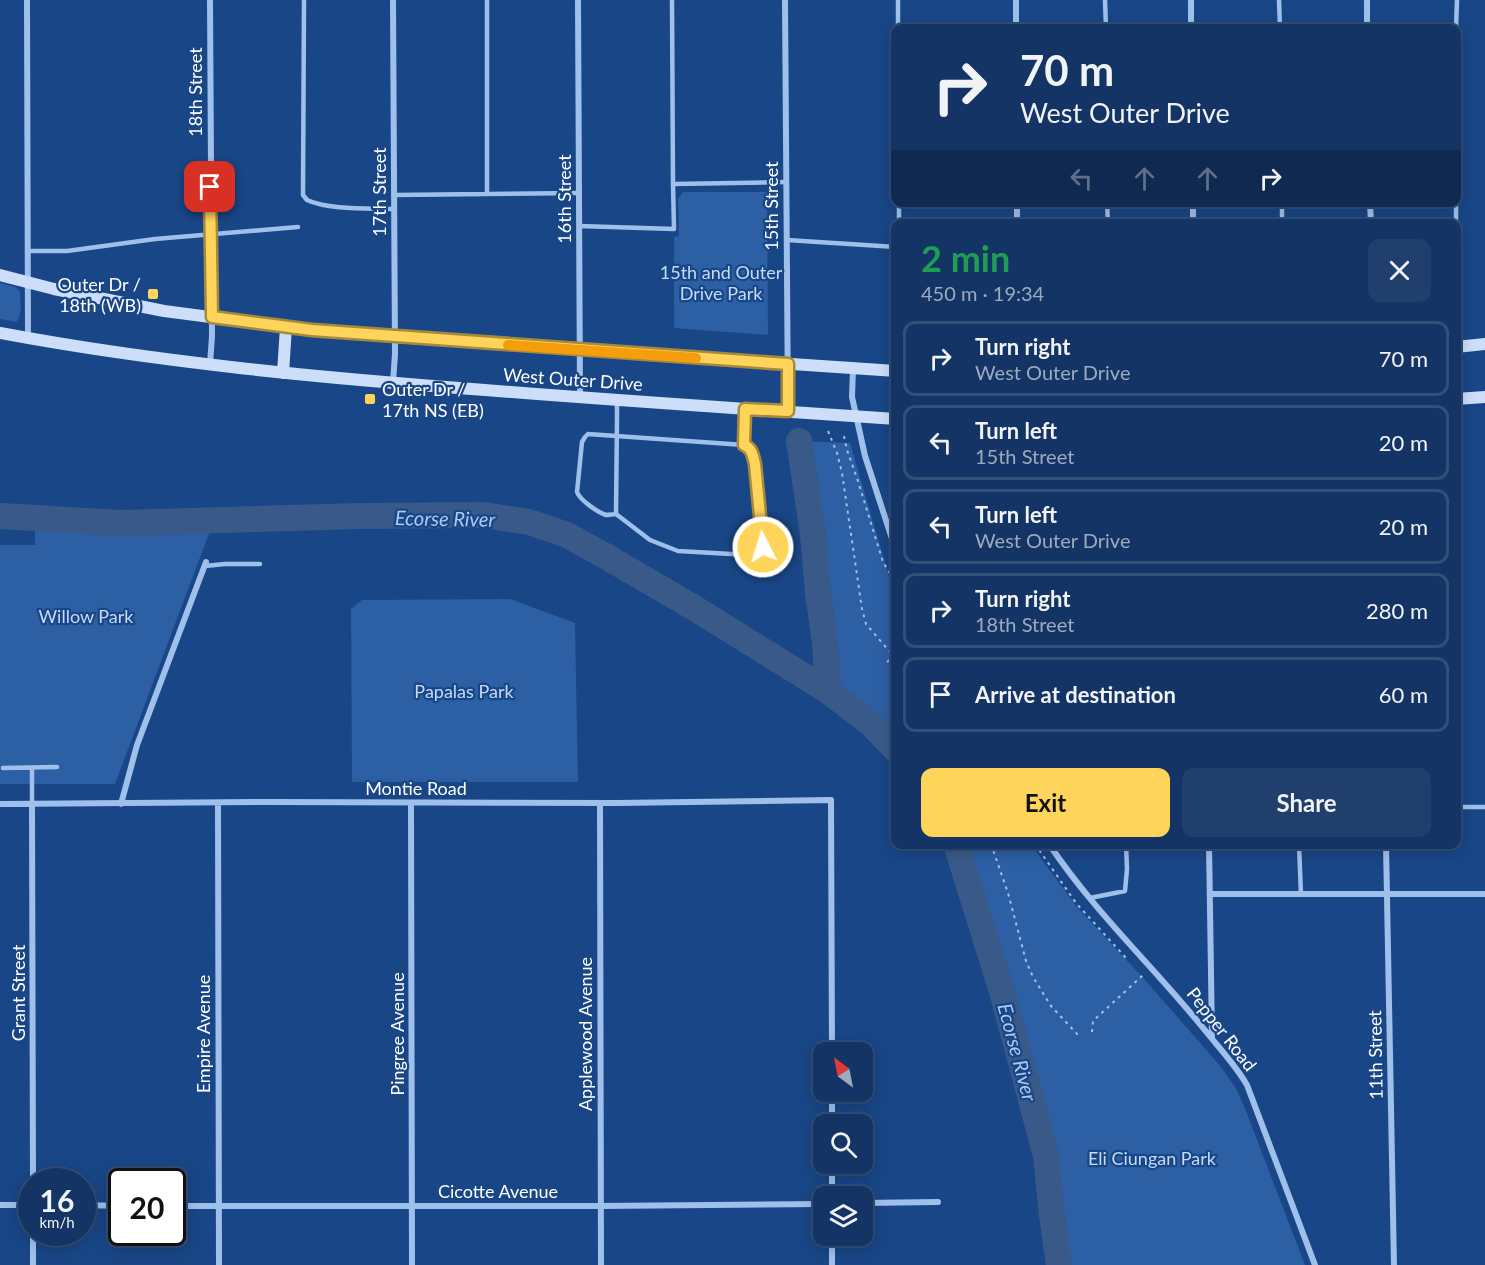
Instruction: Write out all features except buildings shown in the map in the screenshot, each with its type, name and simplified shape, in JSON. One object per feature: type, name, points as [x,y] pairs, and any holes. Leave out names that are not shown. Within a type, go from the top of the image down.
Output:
[{"type":"main road","name":"West Outer Drive","points":[[0,275],[54,289],[164,311],[286,327],[395,337],[891,371]]},
{"type":"main road","points":[[283,373],[286,327]]},
{"type":"main road","name":"West Outer Drive","points":[[0,333],[167,360],[283,373],[616,400],[891,419]]},
{"type":"main road","points":[[1461,346],[1485,344]]},
{"type":"main road","points":[[1461,399],[1485,397]]},
{"type":"street","points":[[27,0],[28,338]]},
{"type":"street","name":"18th Street","points":[[210,0],[212,317],[210,364]]},
{"type":"street","name":"17th Street","points":[[393,0],[395,337],[393,383]]},
{"type":"street","name":"16th Street","points":[[578,0],[580,397]]},
{"type":"street","name":"15th Street","points":[[785,0],[788,411]]},
{"type":"street","points":[[1016,0],[1016,24]]},
{"type":"street","points":[[1191,0],[1191,24]]},
{"type":"street","points":[[1367,0],[1367,24]]},
{"type":"street","points":[[853,369],[852,397],[865,456],[891,536]]},
{"type":"street","points":[[121,804],[137,745],[206,564]]},
{"type":"street","name":"Montie Road","points":[[0,804],[600,803],[831,800],[832,1042]]},
{"type":"street","name":"Empire Avenue","points":[[218,803],[219,1265]]},
{"type":"street","name":"Pingree Avenue","points":[[411,803],[412,1265]]},
{"type":"street","name":"Applewood Avenue","points":[[600,803],[601,1265]]},
{"type":"street","name":"Grant Street","points":[[32,804],[33,1168]]},
{"type":"street","name":"Pepper Road","points":[[1053,849],[1090,898],[1184,1003],[1236,1066],[1247,1085],[1316,1265]]},
{"type":"street","points":[[1209,849],[1212,1039]]},
{"type":"street","name":"11th Street","points":[[1386,849],[1394,1265]]},
{"type":"street","points":[[1210,894],[1485,894]]},
{"type":"street","points":[[873,1203],[938,1202]]},
{"type":"street","name":"Cicotte Avenue","points":[[186,1206],[813,1204]]},
{"type":"street","points":[[0,1205],[18,1205]]},
{"type":"street","points":[[33,1246],[33,1265]]},
{"type":"street","points":[[832,1246],[832,1265]]},
{"type":"lane","points":[[304,0],[303,195],[307,200],[320,204],[394,209]]},
{"type":"lane","points":[[487,0],[487,194]]},
{"type":"lane","points":[[579,226],[674,229],[672,0]]},
{"type":"lane","points":[[898,0],[898,24]]},
{"type":"lane","points":[[1106,0],[1106,24]]},
{"type":"lane","points":[[1279,0],[1280,24]]},
{"type":"lane","points":[[1456,24],[1457,0]]},
{"type":"lane","points":[[673,183],[786,182]]},
{"type":"lane","points":[[394,195],[579,194]]},
{"type":"lane","points":[[28,251],[67,251],[211,234],[298,227]]},
{"type":"lane","points":[[787,240],[891,247]]},
{"type":"lane","points":[[616,400],[616,514]]},
{"type":"lane","points":[[744,445],[745,409]]},
{"type":"lane","points":[[588,434],[616,436],[749,447],[758,482],[763,547],[761,550],[749,555],[678,551],[650,540],[616,514],[606,515],[584,501],[577,492],[582,442],[588,434]]},
{"type":"lane","points":[[206,564],[260,564]]},
{"type":"lane","points":[[3,768],[57,767]]},
{"type":"lane","points":[[32,768],[32,804]]},
{"type":"lane","points":[[1461,807],[1485,807]]},
{"type":"lane","points":[[1090,898],[1125,891],[1126,849]]},
{"type":"lane","points":[[1299,849],[1301,895]]},
{"type":"path","points":[[828,431],[842,473],[864,617],[866,624],[891,652]]},
{"type":"path","points":[[844,436],[883,562],[891,574]]},
{"type":"path","points":[[887,662],[891,659]]},
{"type":"path","points":[[993,849],[1008,893],[1026,961],[1033,977],[1051,1006],[1078,1035]]},
{"type":"path","points":[[1092,1032],[1093,1021],[1143,975]]},
{"type":"green space","name":"15th and Outer Drive Park","points":[[683,192],[767,192],[768,335],[674,328],[674,237],[679,236],[678,199]]},
{"type":"green space","points":[[0,283],[16,287],[20,291],[20,311],[16,322],[0,319]]},
{"type":"green space","points":[[799,441],[850,443],[891,582],[891,746],[871,724],[828,691],[812,534]]},
{"type":"green space","name":"Willow Park","points":[[35,521],[213,523],[115,784],[0,784],[0,545],[35,545]]},
{"type":"green space","name":"Papalas Park","points":[[510,599],[575,623],[578,782],[352,782],[351,609],[362,600]]},
{"type":"green space","name":"Eli Ciungan Park","points":[[957,849],[1034,849],[1077,907],[1222,1068],[1237,1090],[1246,1111],[1305,1265],[1059,1265],[1046,1156],[1003,995]]},
{"type":"waterway","points":[[799,441],[813,534],[828,691]]},
{"type":"waterway","name":"Ecorse River","points":[[0,516],[122,523],[484,515],[529,522],[567,535],[696,609],[828,691],[871,724],[891,745]]},
{"type":"waterway","name":"Ecorse River","points":[[958,849],[1003,995],[1046,1156],[1059,1265]]},
{"type":"slow traffic","points":[[508,345],[696,358]]},
{"type":"place","name":"Outer Dr / 18th (WB)","points":[[153,294]]},
{"type":"place","name":"Outer Dr / 17th NS (EB)","points":[[370,399]]},
{"type":"route","points":[[210,187],[212,317],[312,330],[395,337],[788,364],[788,411],[745,409],[744,445],[752,452],[755,464],[763,547]]}]
